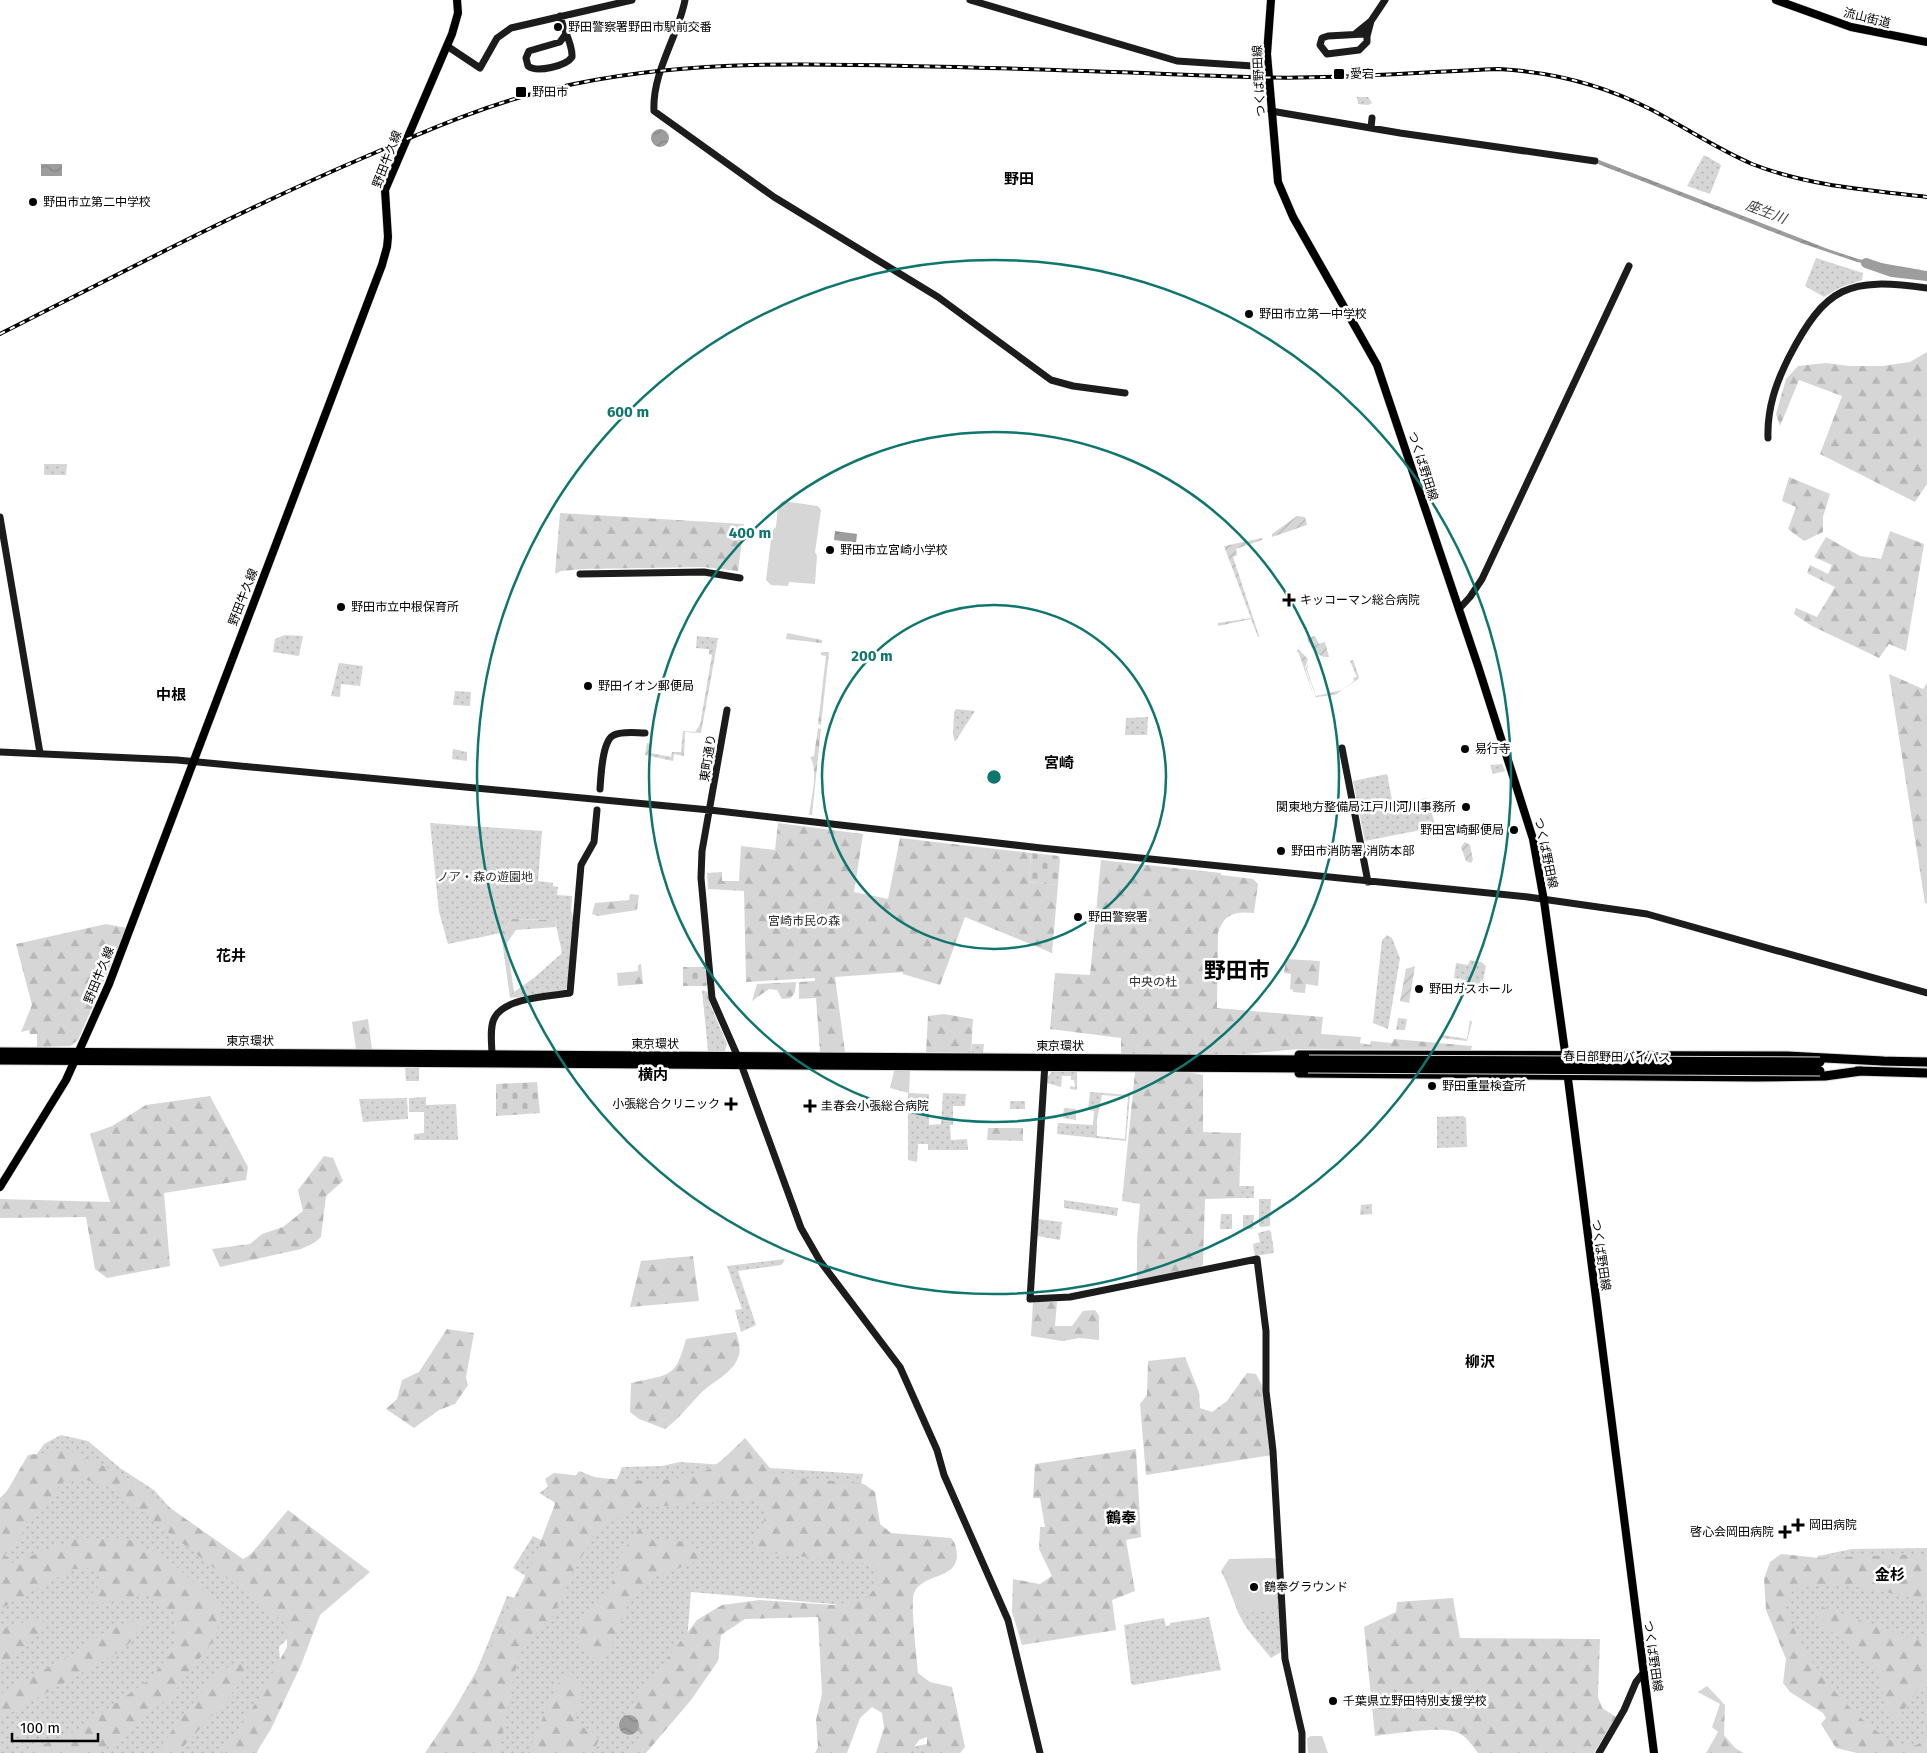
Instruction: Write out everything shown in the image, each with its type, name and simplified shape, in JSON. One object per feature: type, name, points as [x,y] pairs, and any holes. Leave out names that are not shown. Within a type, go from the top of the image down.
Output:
[{"type":"highway","name":"東京環状","points":[[0,1052],[78,1057],[1045,1062],[1250,1060],[1308,1064]]},
{"type":"highway","points":[[1250,1060],[1302,1054],[1787,1056],[1883,1061]]},
{"type":"highway","name":"東京環状","points":[[0,1060],[78,1057],[492,1055],[740,1061]]},
{"type":"highway","name":"春日部野田バイパス","points":[[1820,1067],[1883,1061],[1927,1062]]},
{"type":"highway","name":"東京環状","points":[[1045,1062],[1189,1067],[1308,1064]]},
{"type":"highway","name":"春日部野田バイパス","points":[[1308,1064],[1820,1067],[1861,1071],[1927,1073]]},
{"type":"highway","points":[[1189,1067],[1232,1072],[1568,1076],[1825,1076],[1861,1071]]},
{"type":"main road","name":"野田牛久線","points":[[0,1187],[78,1057],[112,975],[382,265],[388,237],[385,190],[456,23],[458,0]]},
{"type":"main road","name":"つくば野田線","points":[[1271,0],[1268,67],[1278,182],[1283,196],[1377,365],[1528,821],[1544,901],[1568,1076],[1654,1753]]},
{"type":"main road","name":"流山街道","points":[[1776,0],[1851,27],[1927,42]]},
{"type":"street","points":[[447,46],[480,68],[497,38],[511,28],[632,0]]},
{"type":"street","points":[[685,0],[678,29],[661,66],[654,111],[774,197],[938,297],[1051,380],[1073,386],[1125,394]]},
{"type":"street","points":[[970,0],[1177,61],[1268,67]]},
{"type":"street","points":[[1355,34],[1371,21],[1385,0]]},
{"type":"street","points":[[560,16],[573,54],[570,60],[536,70],[528,66],[526,58],[529,51],[560,42],[565,35]]},
{"type":"street","points":[[1367,36],[1355,34],[1328,36],[1322,38],[1320,45],[1327,54],[1359,50],[1367,42],[1371,21]]},
{"type":"street","points":[[1271,112],[1595,161]]},
{"type":"street","points":[[1371,128],[1372,118]]},
{"type":"street","points":[[1459,609],[1482,579],[1629,266]]},
{"type":"street","points":[[1768,438],[1771,402],[1778,381],[1807,323],[1818,309],[1838,294],[1862,285],[1890,283],[1927,288]]},
{"type":"street","points":[[0,517],[40,753]]},
{"type":"street","points":[[580,574],[704,572],[740,578]]},
{"type":"street","name":"東町通り","points":[[726,710],[703,843],[701,878],[711,988],[716,1009],[740,1061],[801,1228],[820,1261],[896,1360],[937,1450],[944,1475],[1010,1627],[1040,1753]]},
{"type":"street","points":[[600,789],[605,747],[609,738],[616,734],[645,733]]},
{"type":"street","points":[[1342,748],[1368,882]]},
{"type":"street","points":[[0,752],[193,762],[710,810],[1368,882],[1500,894],[1647,914],[1927,993]]},
{"type":"street","points":[[492,1055],[493,1022],[500,1010],[512,1003],[570,993],[580,870],[594,842],[597,810]]},
{"type":"street","points":[[1045,1062],[1030,1299],[1070,1297],[1257,1259],[1266,1331],[1266,1391],[1273,1451],[1285,1659],[1302,1733],[1302,1753]]},
{"type":"street","points":[[1599,1753],[1624,1710],[1636,1682],[1644,1672]]},
{"type":"green space","points":[[1357,97],[1368,97],[1372,103],[1368,105],[1358,104]]},
{"type":"green space","points":[[1704,155],[1721,166],[1710,194],[1687,186]]},
{"type":"green space","points":[[1816,258],[1863,273],[1862,280],[1839,288],[1824,297],[1805,286]]},
{"type":"green space","points":[[1927,352],[1927,484],[1915,502],[1820,454],[1842,396],[1799,380],[1780,426],[1776,414],[1786,379],[1798,366],[1826,363],[1849,366],[1882,366],[1910,362]]},
{"type":"green space","points":[[44,464],[67,464],[66,475],[44,475]]},
{"type":"green space","points":[[1789,477],[1830,494],[1823,517],[1823,532],[1804,541],[1788,529],[1796,507],[1782,501]]},
{"type":"green space","points":[[782,501],[818,506],[821,510],[815,552],[817,556],[815,584],[789,582],[788,586],[771,585],[766,580],[772,531],[776,527],[778,507]]},
{"type":"green space","points":[[560,513],[744,524],[738,571],[703,567],[583,569],[561,571],[555,574]]},
{"type":"green space","points":[[1297,516],[1305,517],[1307,525],[1272,537],[1272,534]]},
{"type":"green space","points":[[1890,531],[1924,544],[1906,651],[1889,644],[1879,658],[1812,626],[1794,614],[1796,608],[1817,617],[1835,587],[1807,573],[1810,565],[1828,574],[1832,565],[1814,557],[1826,537],[1860,556],[1881,559]]},
{"type":"green space","points":[[1262,538],[1262,540],[1236,549],[1237,555],[1233,557],[1259,636],[1263,634],[1258,637],[1251,619],[1218,626],[1218,623],[1251,618],[1224,546]]},
{"type":"green space","points":[[787,633],[822,640],[822,643],[786,639]]},
{"type":"green space","points":[[285,635],[303,636],[299,656],[273,652],[275,639]]},
{"type":"green space","points":[[697,636],[718,638],[716,650],[696,648]]},
{"type":"green space","points":[[1315,636],[1319,644],[1325,642],[1329,657],[1321,656],[1312,649],[1307,638]]},
{"type":"green space","points":[[709,649],[716,650],[701,733],[685,732],[684,756],[674,754],[673,761],[645,755],[647,743],[651,744],[651,753],[671,757],[672,752],[681,752],[683,731],[695,732],[700,725],[712,655],[709,654]]},
{"type":"green space","points":[[1298,649],[1308,659],[1305,668],[1314,697],[1298,651],[1296,652]]},
{"type":"green space","points":[[821,652],[829,652],[821,725],[818,724],[826,656],[821,655]]},
{"type":"green space","points":[[1309,660],[1307,669],[1316,696],[1342,690],[1354,681],[1353,678],[1357,677],[1350,661],[1353,660],[1359,677],[1358,679],[1335,695],[1316,697],[1306,669]]},
{"type":"green space","points":[[339,663],[363,666],[360,686],[341,684],[340,697],[331,696]]},
{"type":"green space","points":[[1889,674],[1923,689],[1927,683],[1927,903],[1925,903]]},
{"type":"green space","points":[[455,691],[471,692],[470,706],[453,705]]},
{"type":"green space","points":[[956,709],[975,711],[955,742],[953,734],[954,712]]},
{"type":"green space","points":[[1148,717],[1147,735],[1125,735],[1126,718]]},
{"type":"green space","points":[[818,728],[821,729],[812,815],[809,815],[814,777],[813,763],[810,757],[814,756]]},
{"type":"green space","points":[[453,749],[467,752],[467,761],[452,759]]},
{"type":"green space","points":[[1502,764],[1505,771],[1493,774],[1490,765]]},
{"type":"green space","points":[[1387,774],[1393,805],[1427,798],[1436,827],[1365,841],[1353,781]]},
{"type":"green space","name":"ノア・森の遊園地","points":[[430,823],[542,831],[538,881],[553,883],[553,886],[558,887],[557,895],[572,896],[571,911],[574,919],[568,985],[565,991],[510,998],[514,992],[535,977],[562,953],[555,920],[512,919],[501,933],[448,944],[439,912]]},
{"type":"green space","name":"宮崎市民の森","points":[[778,823],[863,834],[854,892],[888,899],[900,838],[1031,853],[1029,882],[1058,885],[1052,953],[965,917],[940,985],[903,974],[903,972],[835,977],[845,1052],[820,1052],[816,998],[799,999],[799,982],[815,981],[815,978],[746,982],[744,891],[708,889],[707,873],[722,872],[722,881],[739,881],[741,846],[775,850]]},
{"type":"green space","points":[[1465,842],[1470,845],[1473,860],[1471,863],[1466,861],[1461,847]]},
{"type":"green space","points":[[1031,853],[1059,856],[1058,885],[1029,882]]},
{"type":"green space","name":"中央の杜","points":[[1101,860],[1221,873],[1221,875],[1253,879],[1258,884],[1254,913],[1236,913],[1231,915],[1223,922],[1218,933],[1217,1008],[1323,1017],[1321,1034],[1361,1037],[1360,1043],[1370,1045],[1371,1041],[1392,1043],[1394,1039],[1472,1046],[1471,1050],[1298,1049],[1247,1054],[1121,1054],[1121,1038],[1050,1029],[1055,973],[1090,975]]},
{"type":"green space","points":[[630,894],[639,895],[637,910],[598,916],[592,914],[595,903],[629,900]]},
{"type":"green space","points":[[512,919],[555,920],[556,927],[516,930],[507,943],[514,992],[510,998],[501,933]]},
{"type":"green space","points":[[106,924],[127,928],[78,1040],[70,1046],[37,1047],[37,1034],[30,1034],[29,1030],[21,1032],[32,1005],[16,944]]},
{"type":"green space","points":[[1387,935],[1392,938],[1400,958],[1388,1029],[1373,1023],[1382,940]]},
{"type":"green space","points":[[1286,959],[1320,961],[1318,986],[1306,984],[1305,993],[1293,992],[1290,989],[1291,974],[1284,973]]},
{"type":"green space","points":[[1470,960],[1481,962],[1486,966],[1481,991],[1463,988],[1462,979],[1454,978],[1456,963],[1468,965]]},
{"type":"green space","points":[[641,964],[643,984],[618,986],[617,973],[638,971],[638,965]]},
{"type":"green space","points":[[1415,966],[1409,1003],[1400,1001],[1406,969]]},
{"type":"green space","points":[[683,967],[706,967],[706,986],[683,986]]},
{"type":"green space","points":[[796,982],[795,992],[791,998],[782,999],[777,990],[769,989],[752,1001],[757,984]]},
{"type":"green space","points":[[702,990],[708,992],[710,1004],[727,1044],[725,1051],[708,1051]]},
{"type":"green space","points":[[944,1014],[973,1019],[971,1053],[926,1052],[928,1016]]},
{"type":"green space","points":[[1398,1018],[1407,1019],[1405,1030],[1396,1030]]},
{"type":"green space","points":[[368,1019],[372,1049],[356,1049],[352,1022]]},
{"type":"green space","points":[[1470,1020],[1472,1022],[1467,1041],[1441,1038],[1442,1035],[1467,1039]]},
{"type":"green space","points":[[972,1044],[984,1044],[983,1053],[971,1053]]},
{"type":"green space","points":[[405,1068],[419,1068],[419,1081],[406,1081]]},
{"type":"green space","points":[[894,1071],[910,1071],[909,1093],[890,1088]]},
{"type":"green space","points":[[1053,1071],[1077,1072],[1077,1090],[1070,1089],[1070,1086],[1075,1087],[1071,1076],[1062,1076],[1061,1087],[1047,1083],[1048,1076]]},
{"type":"green space","points":[[1135,1072],[1187,1072],[1203,1075],[1203,1132],[1241,1133],[1239,1198],[1205,1199],[1203,1264],[1200,1267],[1137,1281],[1137,1241],[1140,1204],[1122,1201]]},
{"type":"green space","points":[[537,1082],[540,1113],[496,1116],[496,1084]]},
{"type":"green space","points":[[1090,1092],[1130,1095],[1126,1141],[1057,1134],[1058,1123],[1093,1125],[1094,1111],[1088,1110]],"holes":[[[1102,1095],[1128,1097],[1125,1139],[1097,1136],[1097,1119]]]},
{"type":"green space","points":[[908,1093],[929,1094],[929,1125],[941,1124],[943,1093],[966,1094],[965,1106],[953,1106],[953,1125],[950,1125],[951,1140],[967,1139],[968,1150],[928,1150],[928,1144],[918,1144],[917,1162],[908,1160]]},
{"type":"green space","points":[[210,1096],[248,1167],[246,1180],[164,1193],[170,1266],[107,1278],[95,1269],[86,1217],[0,1218],[0,1199],[110,1202],[90,1134],[112,1126],[146,1105]]},
{"type":"green space","points":[[426,1097],[426,1105],[456,1104],[458,1140],[414,1140],[414,1134],[424,1133],[424,1112],[409,1112],[409,1098]]},
{"type":"green space","points":[[407,1098],[408,1119],[363,1122],[359,1099]]},
{"type":"green space","points":[[1010,1101],[1025,1101],[1025,1109],[1010,1109]]},
{"type":"green space","points":[[1064,1108],[1076,1109],[1076,1120],[1063,1118]]},
{"type":"green space","points":[[1463,1116],[1466,1118],[1467,1147],[1437,1148],[1437,1117]]},
{"type":"green space","points":[[988,1128],[1023,1128],[1023,1141],[987,1140]]},
{"type":"green space","points":[[324,1156],[333,1158],[343,1181],[326,1196],[321,1237],[314,1243],[301,1249],[220,1267],[212,1249],[250,1244],[262,1234],[283,1227],[303,1211],[298,1190]]},
{"type":"green space","points":[[1239,1186],[1254,1186],[1254,1198],[1239,1198]]},
{"type":"green space","points":[[1259,1199],[1271,1199],[1270,1226],[1259,1226]]},
{"type":"green space","points":[[1064,1200],[1118,1208],[1117,1216],[1064,1208]]},
{"type":"green space","points":[[1372,1204],[1372,1214],[1360,1215],[1361,1205]]},
{"type":"green space","points":[[1221,1214],[1232,1214],[1232,1229],[1220,1229]]},
{"type":"green space","points":[[1243,1215],[1254,1215],[1253,1229],[1243,1229]]},
{"type":"green space","points":[[1038,1219],[1062,1222],[1060,1240],[1037,1236]]},
{"type":"green space","points":[[1269,1230],[1271,1232],[1273,1253],[1255,1256],[1253,1244],[1260,1242],[1258,1233]]},
{"type":"green space","points":[[693,1256],[699,1301],[630,1307],[641,1261]]},
{"type":"green space","points":[[785,1259],[781,1265],[738,1271],[756,1325],[741,1332],[735,1310],[742,1309],[727,1266]]},
{"type":"green space","points":[[1033,1302],[1057,1302],[1055,1326],[1072,1326],[1083,1311],[1095,1310],[1099,1316],[1099,1340],[1080,1338],[1062,1341],[1031,1336]]},
{"type":"green space","points":[[447,1329],[474,1333],[466,1377],[468,1385],[455,1404],[439,1410],[414,1428],[386,1409],[397,1399],[402,1380],[419,1372]]},
{"type":"green space","points":[[736,1332],[740,1352],[733,1367],[701,1393],[665,1429],[639,1419],[630,1412],[631,1383],[662,1376],[674,1369],[686,1339]]},
{"type":"green space","points":[[1185,1357],[1199,1392],[1200,1408],[1212,1412],[1227,1401],[1247,1373],[1256,1374],[1264,1389],[1272,1455],[1146,1475],[1140,1404],[1147,1395],[1148,1361]]},
{"type":"green space","points":[[61,1435],[88,1441],[120,1468],[154,1490],[211,1553],[276,1591],[293,1633],[279,1647],[281,1675],[270,1719],[257,1753],[0,1753],[0,1498],[21,1477],[44,1444]]},
{"type":"green space","points":[[745,1438],[774,1473],[802,1478],[864,1484],[875,1492],[880,1524],[891,1533],[951,1538],[953,1540],[957,1552],[955,1563],[946,1573],[924,1582],[918,1587],[914,1593],[913,1607],[918,1673],[930,1682],[952,1687],[965,1747],[960,1753],[927,1753],[927,1737],[919,1740],[910,1753],[876,1753],[884,1728],[882,1713],[872,1707],[860,1718],[847,1753],[815,1753],[818,1747],[816,1720],[822,1694],[818,1617],[745,1619],[721,1635],[718,1661],[691,1700],[646,1753],[630,1753],[638,1742],[640,1732],[618,1722],[697,1620],[722,1605],[760,1600],[834,1605],[866,1599],[877,1586],[876,1565],[756,1551],[753,1541],[764,1522],[766,1507],[754,1500],[632,1508],[599,1531],[576,1565],[560,1602],[546,1624],[519,1654],[498,1753],[425,1753],[472,1683],[536,1554],[555,1504],[545,1479],[554,1473],[632,1480],[672,1479],[691,1476],[712,1467]]},
{"type":"green space","points":[[1136,1449],[1141,1537],[1126,1540],[1135,1591],[1112,1600],[1116,1630],[1022,1645],[1012,1612],[1013,1579],[1040,1584],[1052,1576],[1039,1549],[1040,1527],[1045,1527],[1040,1498],[1033,1498],[1035,1464]]},
{"type":"green space","points":[[68,1450],[123,1475],[243,1559],[251,1554],[288,1510],[370,1572],[320,1615],[301,1665],[271,1729],[256,1753],[222,1753],[257,1701],[287,1647],[287,1625],[113,1489],[84,1479],[63,1481],[5,1555],[12,1563],[78,1538],[126,1538],[168,1559],[221,1608],[216,1637],[172,1695],[111,1745],[97,1753],[22,1753],[76,1731],[150,1679],[176,1647],[173,1612],[148,1594],[103,1603],[84,1602],[102,1583],[103,1578],[90,1568],[73,1569],[0,1609],[0,1503],[28,1455]]},
{"type":"green space","points":[[680,1462],[863,1474],[850,1543],[908,1569],[903,1610],[691,1592],[683,1690],[638,1753],[429,1753],[477,1670],[507,1596],[522,1599],[526,1576],[513,1568],[533,1536],[546,1543],[564,1508],[539,1493],[565,1475],[574,1478],[579,1471],[615,1485],[622,1467],[662,1466]]},
{"type":"green space","points":[[642,1525],[652,1540],[691,1542],[703,1559],[648,1579],[627,1606],[613,1643],[598,1660],[583,1651],[577,1637],[581,1619],[610,1590],[622,1553]]},
{"type":"green space","points":[[1927,1548],[1927,1753],[1880,1753],[1784,1638],[1778,1575],[1816,1580],[1818,1556],[1852,1549]]},
{"type":"green space","points":[[1781,1554],[1820,1558],[1927,1554],[1927,1601],[1877,1590],[1827,1585],[1794,1589],[1783,1606],[1817,1669],[1840,1697],[1868,1724],[1896,1743],[1911,1746],[1927,1739],[1927,1753],[1857,1753],[1836,1748],[1821,1724],[1826,1718],[1823,1713],[1790,1692],[1783,1683],[1786,1659],[1766,1610],[1764,1579],[1770,1562]]},
{"type":"green space","name":"鶴奉グラウンド","points":[[1273,1558],[1277,1611],[1239,1613],[1224,1568],[1229,1561]]},
{"type":"green space","name":"鶴奉グラウンド","points":[[1229,1559],[1276,1559],[1281,1652],[1271,1658],[1244,1623],[1221,1571]]},
{"type":"green space","points":[[1453,1598],[1460,1638],[1600,1639],[1598,1697],[1602,1708],[1616,1717],[1594,1753],[1478,1753],[1463,1735],[1449,1730],[1428,1730],[1375,1736],[1364,1627],[1396,1612],[1397,1602]]},
{"type":"green space","points":[[1822,1607],[1907,1637],[1927,1639],[1927,1685],[1919,1687],[1897,1720],[1887,1711],[1876,1666],[1816,1620]]},
{"type":"green space","points":[[1209,1617],[1221,1670],[1133,1685],[1131,1683],[1124,1625],[1164,1618],[1166,1626],[1170,1625],[1170,1623]]},
{"type":"green space","points":[[38,1618],[47,1626],[9,1661],[0,1664],[0,1630]]},
{"type":"green space","points":[[132,1621],[148,1622],[124,1649],[0,1719],[0,1694],[73,1654],[105,1632]]},
{"type":"green space","points":[[238,1660],[245,1671],[242,1680],[178,1753],[153,1753],[161,1746],[215,1678]]},
{"type":"green space","points":[[571,1671],[581,1690],[574,1724],[592,1731],[599,1740],[592,1753],[528,1753],[556,1686]]},
{"type":"green space","points":[[1707,1686],[1725,1705],[1724,1735],[1735,1748],[1744,1753],[1706,1753],[1718,1732],[1712,1727],[1720,1704],[1698,1692]]},
{"type":"green space","points":[[1322,1736],[1328,1753],[1308,1753],[1307,1738]]},
{"type":"green space","points":[[932,1743],[944,1753],[883,1753],[884,1752]]},
{"type":"water","points":[[660,129],[666,132],[669,138],[666,144],[660,147],[654,144],[651,138],[654,132]]},
{"type":"water","points":[[1599,160],[1828,249],[1858,259],[1921,270],[1927,272],[1927,276],[1857,262],[1804,244],[1598,164]]},
{"type":"water","points":[[41,164],[62,164],[62,176],[41,176]]},
{"type":"water","points":[[835,531],[857,534],[856,543],[834,540]]},
{"type":"water","points":[[629,1715],[636,1718],[639,1725],[636,1732],[629,1735],[622,1732],[619,1725],[622,1718]]},
{"type":"waterway","name":"座生川","points":[[1866,263],[1892,272],[1927,276]]},
{"type":"railway","points":[[0,334],[181,242],[273,198],[459,118],[507,101],[556,88],[599,79],[686,68],[862,65],[1280,78],[1343,77],[1499,69],[1539,73],[1578,81],[1615,93],[1652,110],[1739,158],[1773,171],[1838,186],[1927,197]]},
{"type":"place","name":"野田警察署野田市駅前交番","points":[[558,27]]},
{"type":"place","name":"愛宕","points":[[1339,74]]},
{"type":"place","name":"野田市","points":[[521,92]]},
{"type":"place","name":"野田市立第二中学校","points":[[33,202]]},
{"type":"place","name":"野田市立第一中学校","points":[[1249,314]]},
{"type":"place","name":"野田市立宮崎小学校","points":[[830,550]]},
{"type":"place","name":"キッコーマン総合病院","points":[[1289,600]]},
{"type":"place","name":"野田市立中根保育所","points":[[341,607]]},
{"type":"place","name":"野田イオン郵便局","points":[[588,686]]},
{"type":"place","name":"易行寺","points":[[1465,749]]},
{"type":"place","name":"関東地方整備局江戸川河川事務所","points":[[1466,807]]},
{"type":"place","name":"野田宮崎郵便局","points":[[1514,830]]},
{"type":"place","name":"野田市消防署 消防本部","points":[[1281,851]]},
{"type":"place","name":"野田警察署","points":[[1078,917]]},
{"type":"place","name":"野田ガスホール","points":[[1419,989]]},
{"type":"place","name":"野田重量検査所","points":[[1432,1086]]},
{"type":"place","name":"小張総合クリニック","points":[[731,1104]]},
{"type":"place","name":"圭春会小張総合病院","points":[[810,1106]]},
{"type":"place","name":"岡田病院","points":[[1798,1525]]},
{"type":"place","name":"啓心会岡田病院","points":[[1785,1532]]},
{"type":"place","name":"鶴奉グラウンド","points":[[1254,1587]]},
{"type":"place","name":"千葉県立野田特別支援学校","points":[[1333,1701]]},
{"type":"district","name":"野田","points":[[1019,179]]},
{"type":"district","name":"中根","points":[[171,695]]},
{"type":"district","name":"宮崎","points":[[1059,763]]},
{"type":"district","name":"花井","points":[[231,956]]},
{"type":"district","name":"野田市","points":[[1237,970]]},
{"type":"district","name":"横内","points":[[653,1075]]},
{"type":"district","name":"柳沢","points":[[1480,1362]]},
{"type":"district","name":"鶴奉","points":[[1121,1518]]},
{"type":"district","name":"金杉","points":[[1890,1575]]}]
